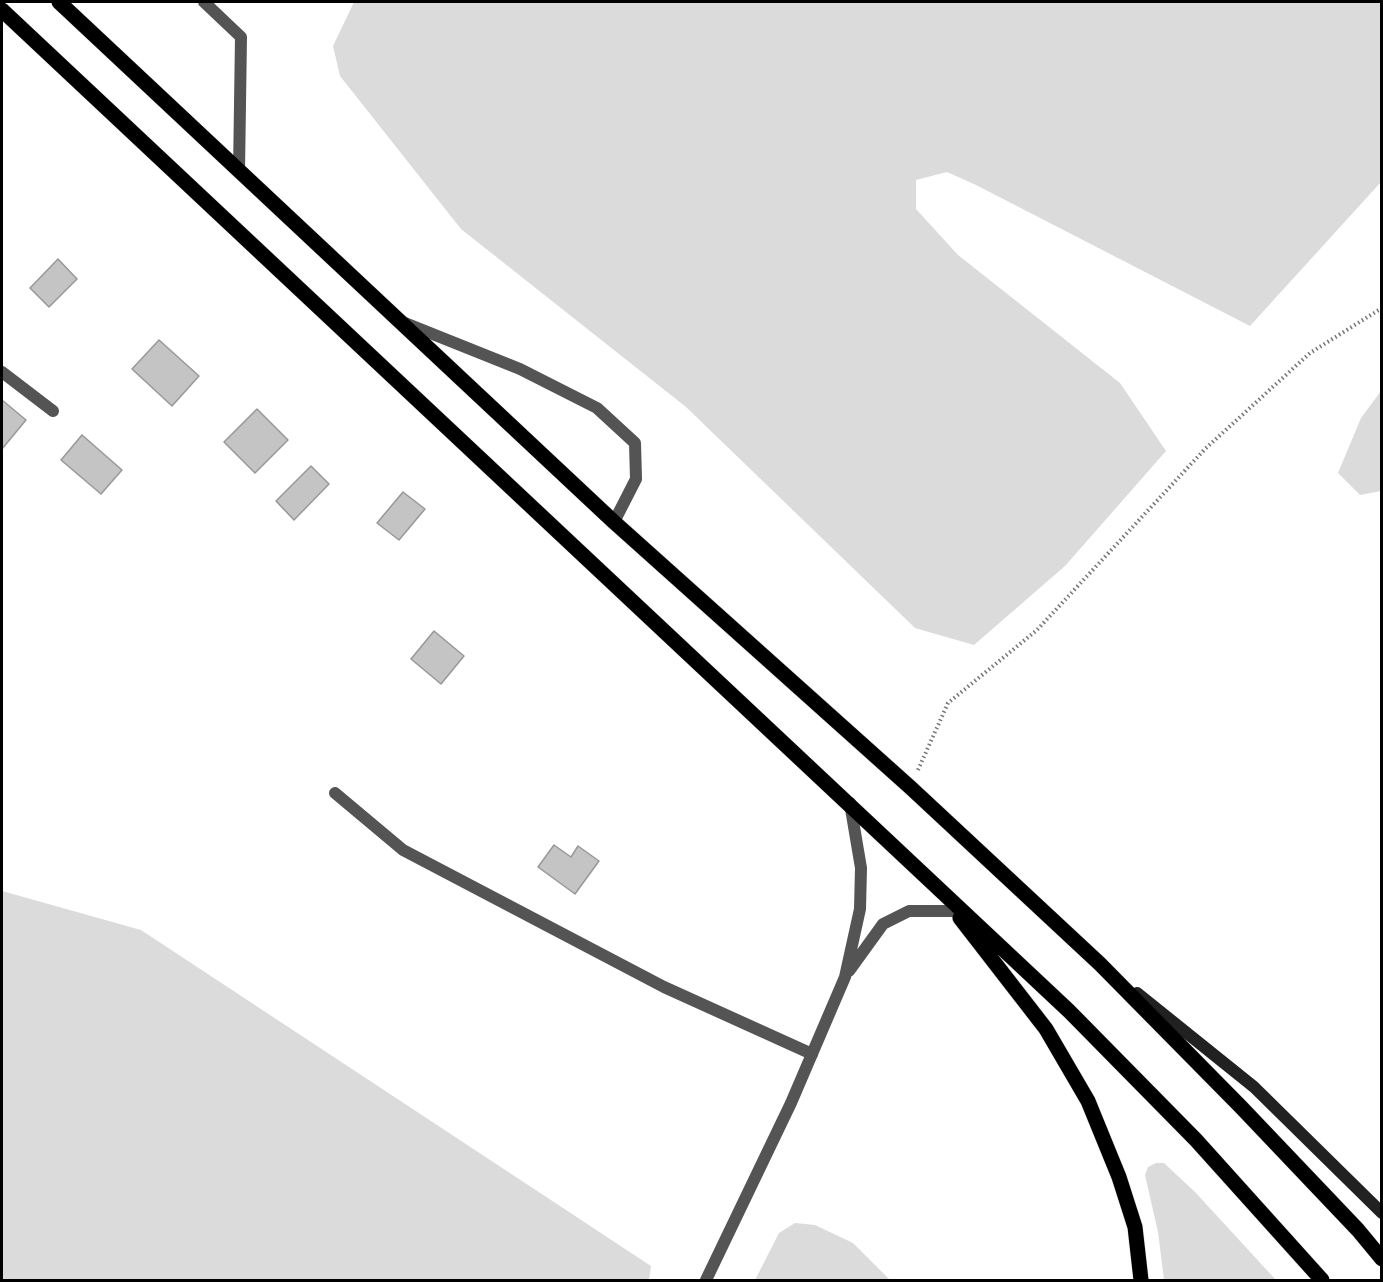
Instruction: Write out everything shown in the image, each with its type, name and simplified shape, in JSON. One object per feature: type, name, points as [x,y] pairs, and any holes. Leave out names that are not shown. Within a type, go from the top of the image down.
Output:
[{"type":"main road","points":[[59,2],[614,522],[910,788],[1100,964],[1249,1115],[1358,1230],[1382,1259]]},
{"type":"main road","points":[[2,10],[1069,1011],[1196,1140],[1322,1281]]},
{"type":"main road","points":[[931,880],[1046,1029],[1088,1101],[1119,1176],[1135,1227],[1141,1281]]},
{"type":"street","points":[[204,2],[241,37],[239,171]]},
{"type":"street","points":[[401,322],[520,369],[597,408],[635,443],[636,479],[614,522]]},
{"type":"street","points":[[2,372],[53,411]]},
{"type":"street","points":[[335,793],[403,850],[664,987],[812,1054]]},
{"type":"street","points":[[706,1281],[812,1054],[845,977],[860,909],[861,868],[849,803]]},
{"type":"street","points":[[845,977],[883,924],[909,910],[955,910]]},
{"type":"street","points":[[1100,964],[1254,1087],[1382,1213]]},
{"type":"path","points":[[910,788],[948,704],[1037,630],[1205,449],[1292,369],[1310,353],[1382,308]]},
{"type":"shaded area","points":[[354,2],[1381,2],[1381,182],[1250,326],[947,172],[916,180],[916,209],[958,255],[1120,383],[1166,451],[1065,566],[974,645],[915,628],[686,407],[461,229],[340,76],[333,46]]},
{"type":"shaded area","points":[[1381,391],[1381,491],[1360,495],[1338,473],[1361,418]]},
{"type":"shaded area","points":[[2,891],[141,930],[651,1266],[649,1280],[2,1280]]},
{"type":"shaded area","points":[[1156,1163],[1164,1163],[1195,1192],[1276,1280],[1164,1280],[1158,1232],[1145,1175],[1148,1167]]},
{"type":"shaded area","points":[[795,1223],[815,1225],[853,1243],[890,1280],[755,1280],[779,1233]]},
{"type":"building","points":[[58,259],[77,279],[49,307],[30,288]]},
{"type":"building","points":[[159,340],[199,376],[172,406],[132,369]]},
{"type":"building","points":[[2,400],[26,420],[2,449]]},
{"type":"building","points":[[257,409],[288,440],[255,473],[224,442]]},
{"type":"building","points":[[82,435],[122,470],[101,494],[61,460]]},
{"type":"building","points":[[311,466],[329,484],[294,520],[276,501]]},
{"type":"building","points":[[403,492],[425,509],[399,540],[377,523]]},
{"type":"building","points":[[434,631],[464,656],[441,684],[411,659]]},
{"type":"building","points":[[554,845],[571,857],[578,846],[599,861],[575,894],[538,867]]}]
